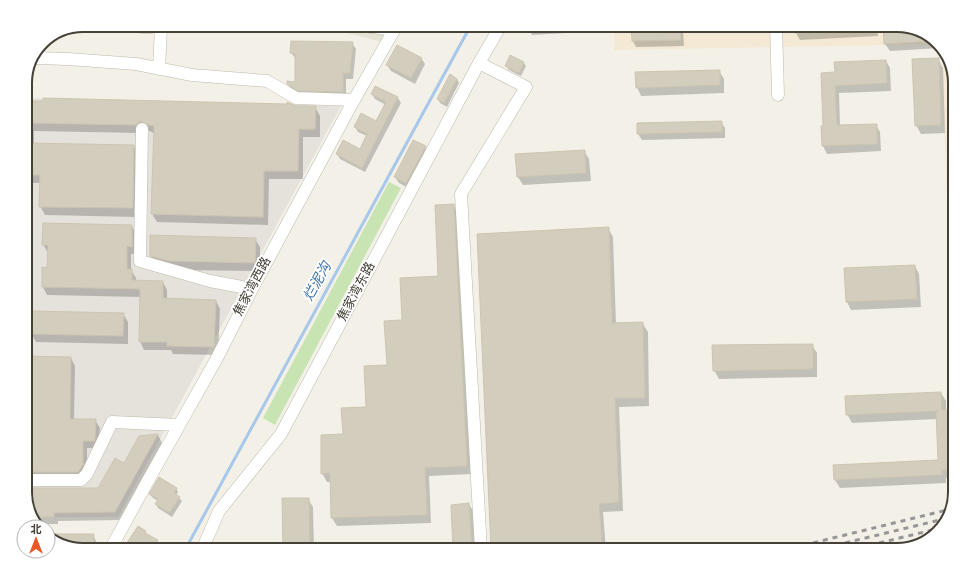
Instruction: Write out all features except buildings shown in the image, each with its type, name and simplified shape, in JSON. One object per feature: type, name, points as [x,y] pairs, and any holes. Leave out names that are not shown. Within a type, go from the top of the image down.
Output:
[{"type":"street","points":[[160,69],[161,32]]},
{"type":"street","name":"焦家湾西路","points":[[114,543],[217,358],[252,289],[354,100],[393,32]]},
{"type":"street","name":"焦家湾东路","points":[[205,543],[219,511],[281,434],[497,32]]},
{"type":"street","points":[[776,32],[778,95]]},
{"type":"street","points":[[38,58],[136,64],[192,75],[267,81],[296,98],[354,100]]},
{"type":"street","points":[[479,63],[526,87],[462,194],[481,543]]},
{"type":"street","points":[[142,129],[140,261],[210,281],[252,289]]},
{"type":"street","points":[[32,480],[81,480],[87,474],[112,422],[179,425]]},
{"type":"shaded area","points":[[343,32],[392,32],[386,43]]},
{"type":"shaded area","points":[[615,32],[904,32],[916,36],[929,44],[614,50]]},
{"type":"shaded area","points":[[942,61],[948,80],[948,231]]},
{"type":"shaded area","points":[[32,98],[341,106],[118,517],[39,517],[33,502]]},
{"type":"green space","points":[[389,182],[401,188],[275,425],[263,418]]},
{"type":"waterway","name":"烂泥沟","points":[[189,543],[467,32]]},
{"type":"railway","points":[[813,543],[944,511]]},
{"type":"railway","points":[[845,543],[939,520]]},
{"type":"railway","points":[[879,543],[930,531]]}]
